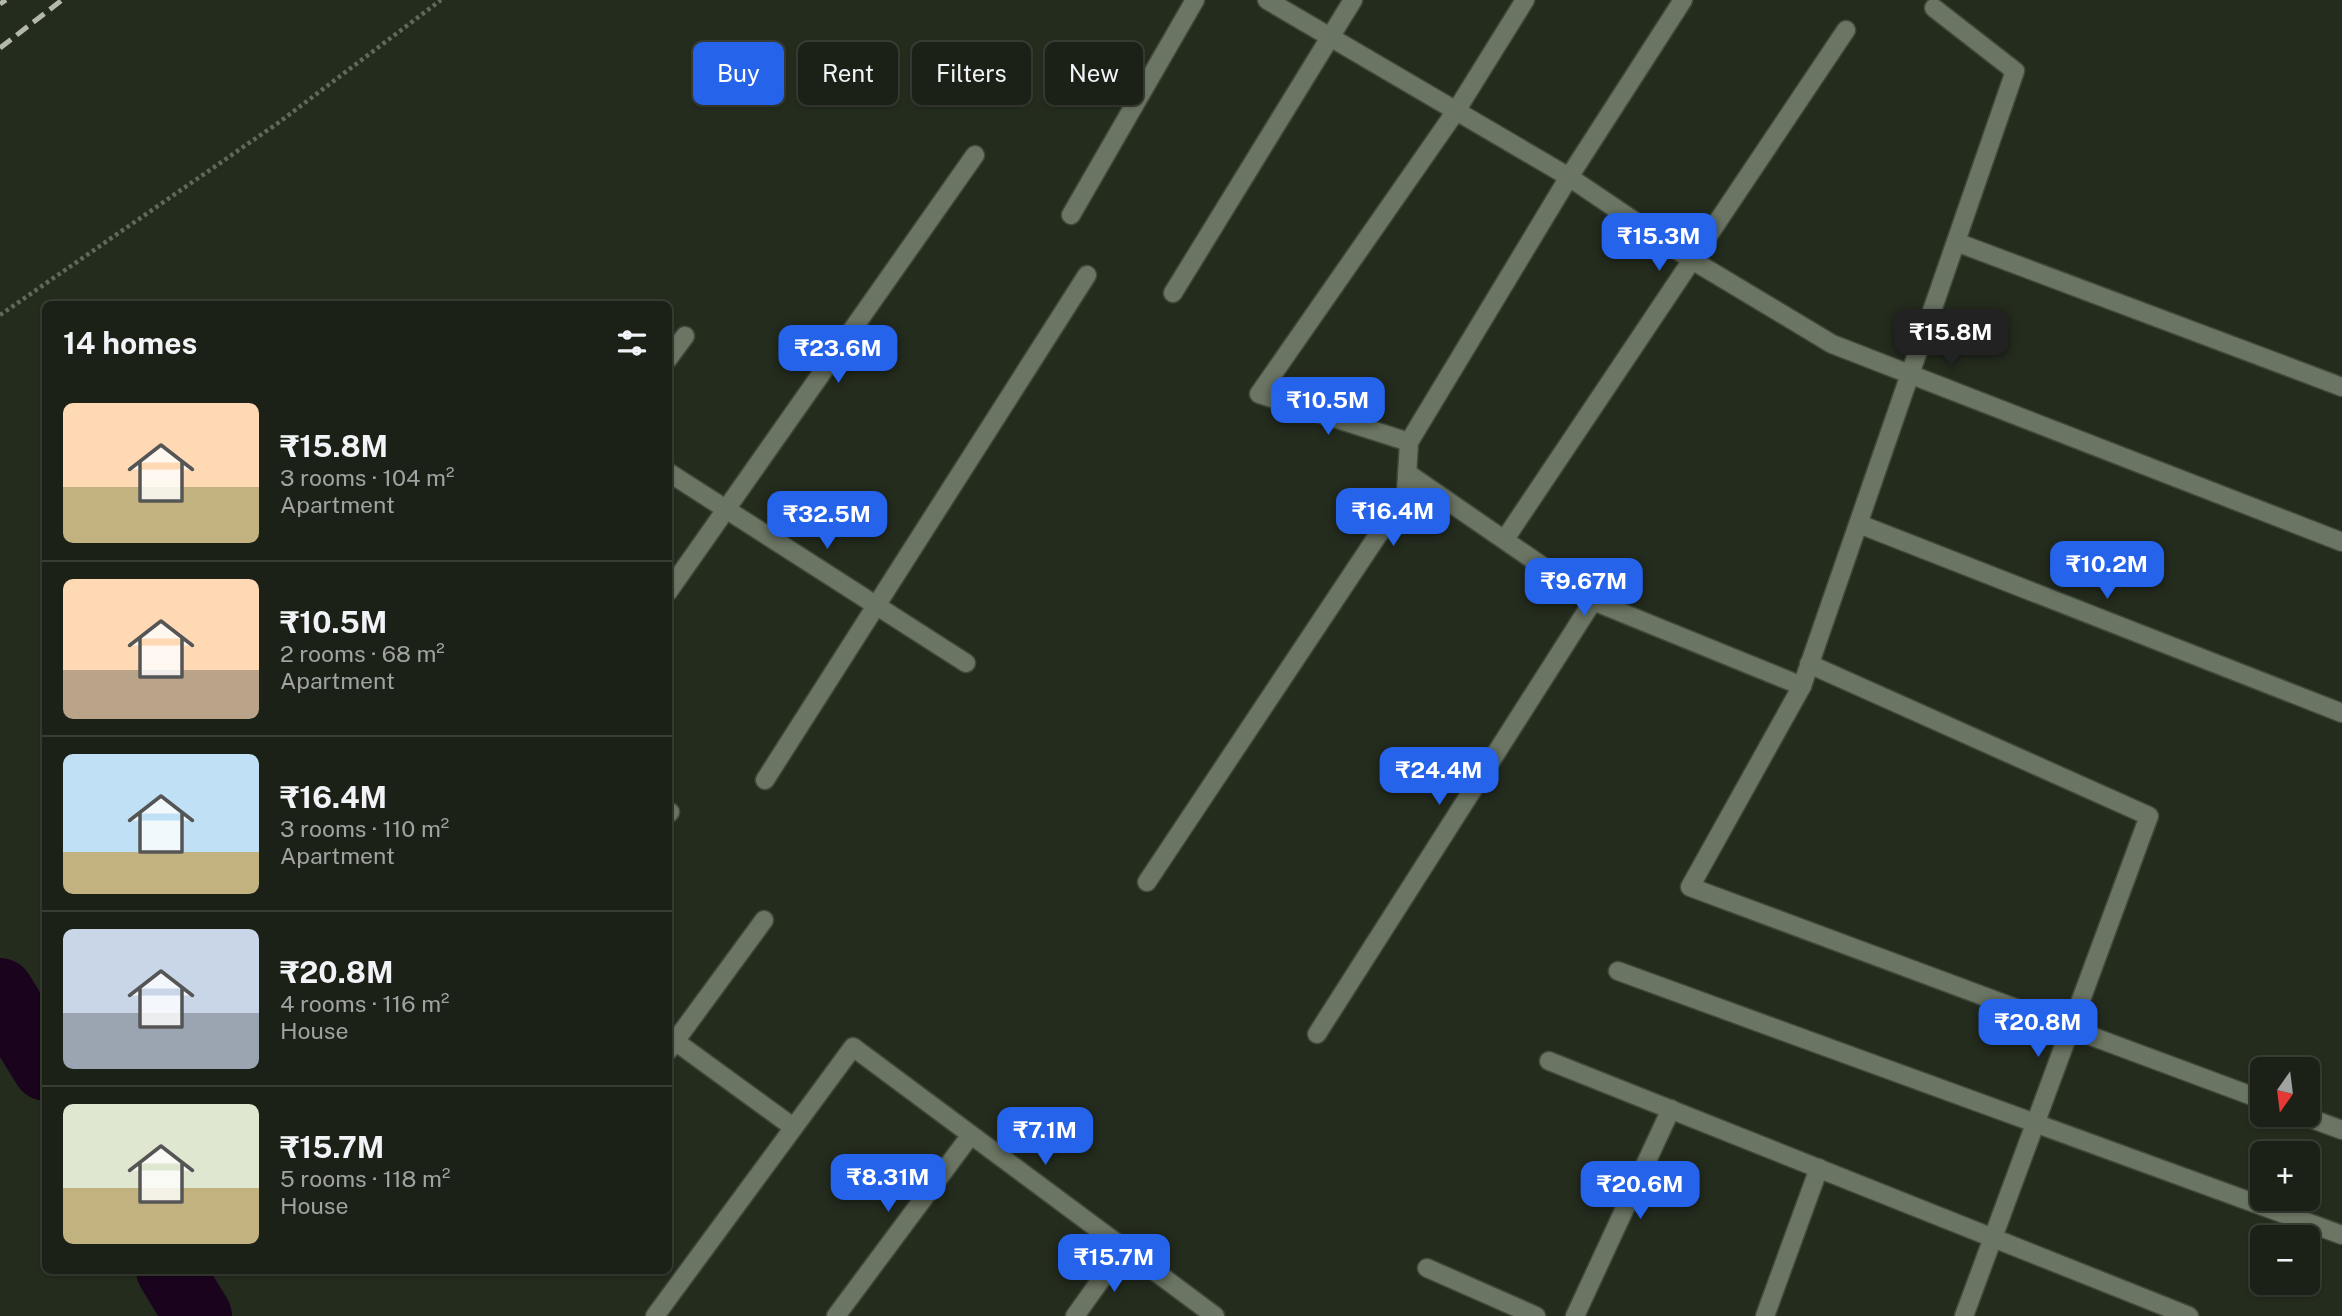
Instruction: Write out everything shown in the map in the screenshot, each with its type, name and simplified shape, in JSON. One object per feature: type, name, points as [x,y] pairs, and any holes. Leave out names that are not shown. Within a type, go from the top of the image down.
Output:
[{"type":"street","points":[[1071,215],[1195,0]]},
{"type":"street","points":[[1267,0],[1569,177],[1692,260],[1832,344],[2342,542]]},
{"type":"street","points":[[1173,293],[1353,0]]},
{"type":"street","points":[[1409,442],[1259,394],[1456,111],[1525,0]]},
{"type":"street","points":[[1147,882],[1406,493],[1409,442],[1569,177],[1683,0]]},
{"type":"street","points":[[1934,8],[2015,71],[1802,686],[1690,887],[2250,1095]]},
{"type":"street","points":[[1505,539],[1846,30]]},
{"type":"street","points":[[672,586],[975,155]]},
{"type":"street","points":[[1956,242],[2342,387]]},
{"type":"street","points":[[765,780],[1087,275]]},
{"type":"street","points":[[672,354],[685,336]]},
{"type":"street","points":[[1407,473],[1593,601],[1802,686]]},
{"type":"street","points":[[672,475],[965,663]]},
{"type":"street","points":[[1858,524],[2342,713]]},
{"type":"street","points":[[1317,1034],[1593,601]]},
{"type":"street","points":[[1809,664],[2149,816],[1965,1316]]},
{"type":"street","points":[[672,1042],[764,920]]},
{"type":"street","points":[[1618,971],[2342,1235]]},
{"type":"street","points":[[672,1044],[793,1127]]},
{"type":"street","points":[[654,1316],[853,1047],[1215,1316]]},
{"type":"street","points":[[1549,1061],[2189,1316]]},
{"type":"street","points":[[1575,1316],[1671,1109]]},
{"type":"street","points":[[2320,1122],[2342,1130]]},
{"type":"street","points":[[836,1316],[970,1136]]},
{"type":"street","points":[[1765,1316],[1818,1168]]},
{"type":"street","points":[[1075,1316],[1123,1249]]},
{"type":"street","points":[[1427,1268],[1536,1316]]},
{"type":"path","points":[[0,315],[278,123],[441,0]]},
{"type":"waterway","points":[[0,992],[42,1060]]},
{"type":"waterway","points":[[172,1274],[198,1316]]},
{"type":"railway","points":[[0,4],[6,0]]},
{"type":"railway","points":[[0,48],[62,0]]}]
